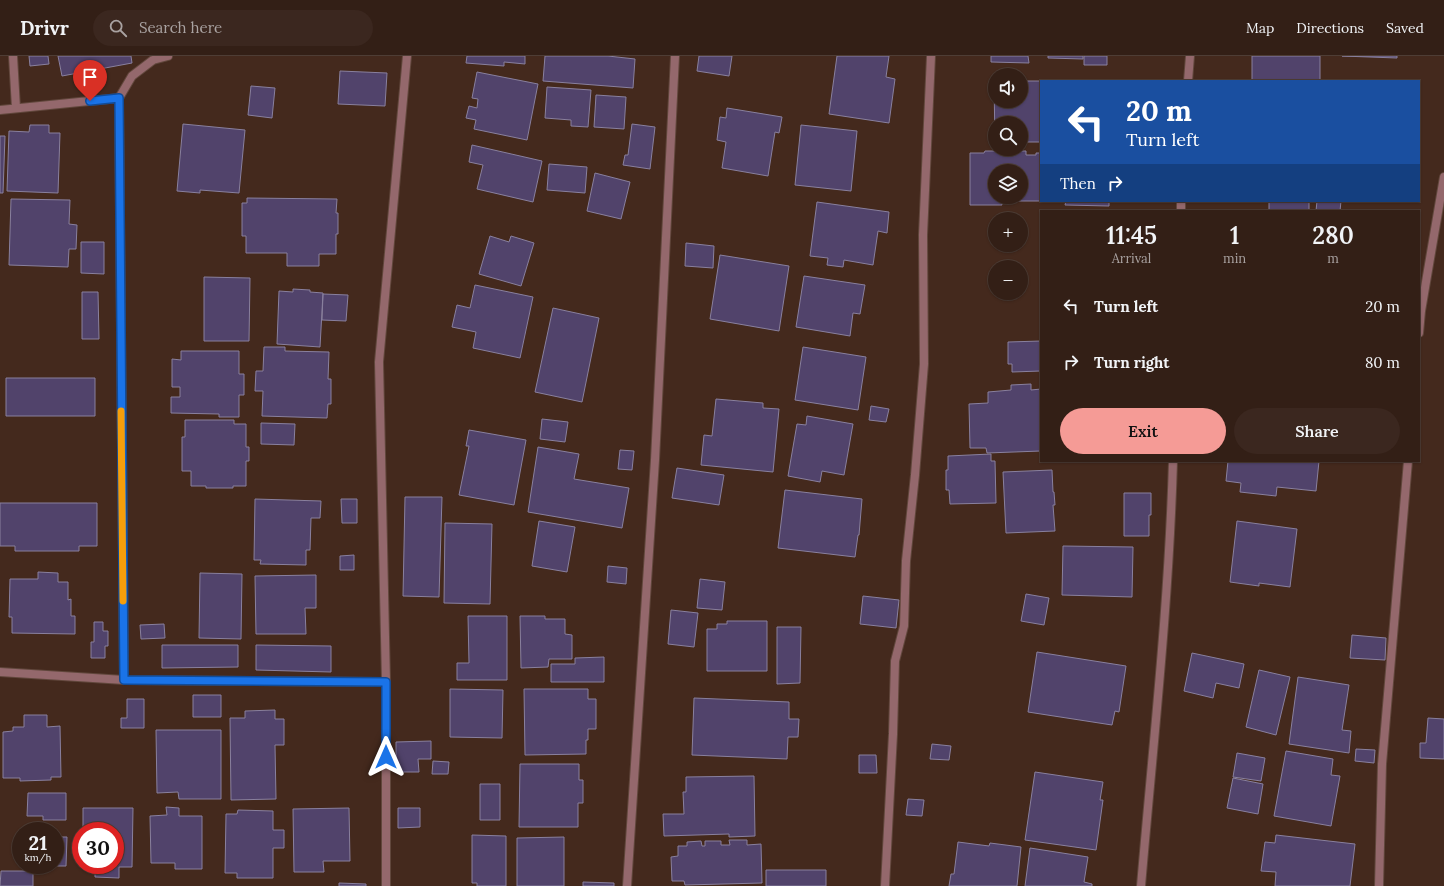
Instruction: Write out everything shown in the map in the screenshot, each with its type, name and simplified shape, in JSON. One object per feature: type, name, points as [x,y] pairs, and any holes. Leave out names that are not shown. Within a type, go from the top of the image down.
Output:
[{"type":"street","points":[[13,56],[16,108]]},
{"type":"street","points":[[124,680],[119,98],[132,76],[153,60],[168,56]]},
{"type":"street","points":[[386,886],[386,682],[379,362],[407,56]]},
{"type":"street","points":[[627,886],[655,460],[675,56]]},
{"type":"street","points":[[885,886],[894,734],[894,661],[904,626],[906,561],[924,364],[923,235],[931,56]]},
{"type":"street","points":[[1188,80],[1190,56]]},
{"type":"street","points":[[0,110],[119,98]]},
{"type":"street","points":[[1420,322],[1444,177]]},
{"type":"street","points":[[1141,886],[1168,572],[1173,462]]},
{"type":"street","points":[[1379,886],[1382,764],[1408,462]]},
{"type":"street","points":[[0,672],[124,680],[386,682]]},
{"type":"building","points":[[29,56],[48,56],[49,64],[30,66]]},
{"type":"building","points":[[58,56],[131,56],[132,63],[62,76]]},
{"type":"building","points":[[467,56],[525,56],[525,64],[504,62],[504,66],[466,63]]},
{"type":"building","points":[[545,56],[608,56],[635,59],[633,88],[543,81]]},
{"type":"building","points":[[699,56],[732,56],[729,76],[697,71]]},
{"type":"building","points":[[837,56],[889,56],[886,77],[895,79],[889,123],[829,114]]},
{"type":"building","points":[[991,56],[1028,56],[1029,63],[991,62]]},
{"type":"building","points":[[1048,56],[1083,56],[1083,59],[1048,58]]},
{"type":"building","points":[[1084,56],[1107,56],[1107,65],[1084,65]]},
{"type":"building","points":[[1252,56],[1320,56],[1320,80],[1252,80]]},
{"type":"building","points":[[1342,56],[1397,56],[1397,58]]},
{"type":"building","points":[[340,71],[387,73],[385,106],[338,104]]},
{"type":"building","points":[[477,72],[538,84],[527,140],[474,129],[476,120],[466,118],[469,106],[477,108],[478,99],[472,98]]},
{"type":"building","points":[[1028,81],[1040,81],[1040,142],[1028,142],[1028,116],[995,116],[994,108],[1028,108]]},
{"type":"building","points":[[251,86],[275,88],[272,118],[248,115]]},
{"type":"building","points":[[547,87],[591,90],[588,127],[571,126],[571,120],[545,118]]},
{"type":"building","points":[[596,95],[626,97],[624,129],[594,127]]},
{"type":"building","points":[[727,108],[782,117],[779,133],[775,132],[768,176],[722,168],[726,142],[717,140],[720,117],[726,118]]},
{"type":"building","points":[[183,124],[245,130],[239,193],[200,190],[200,193],[177,191]]},
{"type":"building","points":[[632,124],[655,127],[650,169],[623,165],[625,155],[628,155]]},
{"type":"building","points":[[30,125],[49,125],[49,133],[60,133],[58,193],[7,191],[9,131],[29,132]]},
{"type":"building","points":[[801,125],[857,131],[851,191],[795,185]]},
{"type":"building","points":[[0,136],[5,136],[3,193],[0,193]]},
{"type":"building","points":[[472,145],[542,161],[533,202],[477,189],[483,165],[469,162]]},
{"type":"building","points":[[985,151],[988,151],[988,156],[1028,156],[1040,153],[1040,201],[1028,201],[1028,164],[988,164],[988,204],[1002,205],[970,205],[970,153],[984,153]]},
{"type":"building","points":[[549,164],[587,167],[585,193],[547,190]]},
{"type":"building","points":[[595,173],[630,182],[621,219],[587,211]]},
{"type":"building","points":[[247,198],[337,199],[336,213],[338,213],[338,234],[336,234],[336,254],[319,254],[319,266],[287,266],[287,253],[246,253],[246,236],[242,236],[242,203],[247,203]]},
{"type":"building","points":[[11,199],[70,200],[69,224],[77,225],[76,249],[69,249],[68,267],[9,265]]},
{"type":"building","points":[[817,202],[889,212],[887,233],[878,231],[873,265],[844,260],[843,267],[827,265],[828,258],[810,256]]},
{"type":"building","points":[[1066,202],[1109,202],[1109,206],[1065,205]]},
{"type":"building","points":[[1269,202],[1309,202],[1309,210],[1269,210]]},
{"type":"building","points":[[1317,202],[1341,202],[1340,210],[1316,210]]},
{"type":"building","points":[[490,236],[509,242],[511,236],[534,243],[521,286],[479,274]]},
{"type":"building","points":[[81,242],[104,242],[104,274],[81,273]]},
{"type":"building","points":[[686,243],[714,246],[713,268],[685,266]]},
{"type":"building","points":[[720,255],[789,266],[779,331],[710,319]]},
{"type":"building","points":[[804,276],[865,285],[860,314],[853,313],[850,336],[796,327]]},
{"type":"building","points":[[204,277],[250,278],[249,341],[204,341]]},
{"type":"building","points":[[475,285],[533,297],[520,358],[473,348],[476,332],[452,327],[457,305],[470,308]]},
{"type":"building","points":[[293,289],[310,290],[310,292],[323,293],[320,347],[277,344],[279,291],[293,292]]},
{"type":"building","points":[[82,292],[98,292],[99,339],[82,339]]},
{"type":"building","points":[[323,294],[348,295],[346,321],[322,320]]},
{"type":"building","points":[[553,308],[599,318],[582,402],[535,392]]},
{"type":"building","points":[[1040,341],[1040,371],[1012,372],[1012,364],[1008,364],[1008,342]]},
{"type":"building","points":[[264,347],[285,347],[285,351],[329,352],[328,379],[331,379],[331,404],[328,404],[327,418],[262,416],[263,391],[255,391],[256,371],[263,371]]},
{"type":"building","points":[[803,347],[866,357],[858,410],[795,400]]},
{"type":"building","points":[[181,351],[239,351],[239,374],[244,374],[244,395],[239,395],[239,417],[219,417],[219,414],[171,413],[171,397],[180,397],[180,387],[172,387],[172,359],[181,360]]},
{"type":"building","points":[[6,378],[95,378],[95,416],[6,416]]},
{"type":"building","points":[[1031,384],[1031,390],[1040,389],[1040,451],[987,453],[986,448],[970,448],[969,404],[988,403],[988,392],[1011,390],[1011,385]]},
{"type":"building","points":[[716,399],[763,403],[763,408],[779,409],[773,472],[701,465],[704,435],[712,436]]},
{"type":"building","points":[[871,406],[889,409],[886,422],[869,420]]},
{"type":"building","points":[[807,416],[853,424],[844,475],[822,471],[820,482],[788,476],[797,424],[806,425]]},
{"type":"building","points":[[542,419],[568,422],[565,442],[540,439]]},
{"type":"building","points":[[185,420],[234,420],[234,424],[246,424],[246,447],[249,447],[249,461],[246,461],[246,486],[233,486],[233,488],[206,488],[206,486],[191,486],[191,471],[182,471],[182,437],[185,437]]},
{"type":"building","points":[[261,423],[295,424],[294,445],[261,444]]},
{"type":"building","points":[[469,430],[526,440],[514,505],[459,495],[469,446],[466,446]]},
{"type":"building","points":[[538,447],[579,454],[574,479],[629,488],[622,528],[528,512]]},
{"type":"building","points":[[620,450],[634,451],[632,470],[618,469]]},
{"type":"building","points":[[991,454],[991,461],[995,461],[996,503],[950,504],[949,490],[946,490],[948,456]]},
{"type":"building","points":[[1228,462],[1319,462],[1316,491],[1277,487],[1276,496],[1240,492],[1241,483],[1226,481]]},
{"type":"building","points":[[677,468],[724,475],[719,505],[672,498]]},
{"type":"building","points":[[1052,470],[1055,505],[1053,505],[1055,531],[1006,533],[1003,472]]},
{"type":"building","points":[[785,490],[862,499],[859,535],[855,557],[778,548]]},
{"type":"building","points":[[1124,493],[1151,493],[1149,536],[1124,536]]},
{"type":"building","points":[[405,497],[442,497],[439,597],[403,596]]},
{"type":"building","points":[[255,499],[321,501],[320,518],[311,518],[310,550],[306,550],[306,565],[260,564],[261,560],[254,560]]},
{"type":"building","points":[[341,499],[357,499],[357,523],[342,523]]},
{"type":"building","points":[[0,503],[97,503],[97,546],[79,546],[79,551],[15,551],[15,546],[0,546]]},
{"type":"building","points":[[539,521],[575,527],[567,572],[532,566]]},
{"type":"building","points":[[1237,521],[1297,529],[1290,587],[1259,583],[1259,586],[1230,582]]},
{"type":"building","points":[[445,523],[492,524],[490,604],[444,603]]},
{"type":"building","points":[[1063,546],[1133,547],[1132,597],[1062,595]]},
{"type":"building","points":[[354,555],[354,570],[340,570],[340,556]]},
{"type":"building","points":[[608,566],[627,568],[626,584],[607,582]]},
{"type":"building","points":[[38,572],[58,573],[58,582],[68,582],[68,600],[71,599],[71,616],[75,616],[75,634],[12,633],[12,617],[9,617],[10,579],[38,579]]},
{"type":"building","points":[[200,573],[242,574],[241,639],[199,638]]},
{"type":"building","points":[[316,575],[316,608],[305,608],[306,634],[256,634],[255,576]]},
{"type":"building","points":[[700,579],[725,582],[722,610],[697,608]]},
{"type":"building","points":[[1026,594],[1049,598],[1044,625],[1021,621]]},
{"type":"building","points":[[863,596],[899,600],[896,628],[860,624]]},
{"type":"building","points":[[671,610],[698,613],[694,647],[668,644]]},
{"type":"building","points":[[468,616],[507,616],[507,680],[457,680],[457,663],[469,663]]},
{"type":"building","points":[[520,616],[545,616],[545,619],[565,619],[565,634],[572,635],[572,659],[549,659],[548,667],[521,668]]},
{"type":"building","points":[[727,621],[767,621],[767,671],[707,671],[707,629],[717,629],[717,624],[727,624]]},
{"type":"building","points":[[94,622],[103,622],[103,631],[108,631],[108,646],[105,646],[105,658],[91,658],[91,642],[94,642]]},
{"type":"building","points":[[164,624],[165,638],[141,639],[140,625]]},
{"type":"building","points":[[777,627],[801,627],[800,683],[777,684]]},
{"type":"building","points":[[1352,635],[1386,638],[1385,660],[1350,658]]},
{"type":"building","points":[[162,645],[238,645],[238,667],[162,668]]},
{"type":"building","points":[[256,645],[331,646],[331,672],[256,670]]},
{"type":"building","points":[[1037,652],[1126,666],[1119,712],[1115,711],[1112,725],[1028,712]]},
{"type":"building","points":[[1192,653],[1244,664],[1239,688],[1216,683],[1213,698],[1184,691]]},
{"type":"building","points":[[604,657],[604,682],[551,682],[551,664],[575,664],[575,658]]},
{"type":"building","points":[[1259,670],[1290,677],[1276,735],[1246,727]]},
{"type":"building","points":[[1298,677],[1349,685],[1342,730],[1351,731],[1349,753],[1289,744]]},
{"type":"building","points":[[450,689],[503,690],[502,738],[450,737]]},
{"type":"building","points":[[524,689],[588,689],[588,699],[596,699],[596,729],[588,729],[586,754],[525,755]]},
{"type":"building","points":[[193,695],[221,695],[221,717],[193,717]]},
{"type":"building","points":[[694,698],[789,702],[789,719],[799,719],[798,737],[788,737],[787,759],[692,755]]},
{"type":"building","points":[[127,699],[144,699],[144,728],[121,728],[121,718],[127,718]]},
{"type":"building","points":[[275,710],[275,719],[284,719],[284,745],[275,745],[276,799],[231,800],[230,718],[245,718],[245,711]]},
{"type":"building","points":[[24,715],[47,715],[47,727],[60,726],[61,777],[51,777],[51,780],[20,781],[20,778],[3,778],[3,732],[13,731],[13,727],[24,727]]},
{"type":"building","points":[[1428,718],[1444,719],[1444,759],[1420,758],[1420,743],[1426,743]]},
{"type":"building","points":[[156,730],[221,730],[221,799],[179,799],[178,792],[157,793]]},
{"type":"building","points":[[431,741],[431,759],[418,759],[419,772],[396,772],[396,742]]},
{"type":"building","points":[[932,744],[951,746],[949,760],[930,759]]},
{"type":"building","points":[[1356,749],[1375,750],[1374,763],[1355,761]]},
{"type":"building","points":[[1286,751],[1333,759],[1331,775],[1340,776],[1331,826],[1274,816]]},
{"type":"building","points":[[1237,753],[1265,758],[1261,781],[1233,777]]},
{"type":"building","points":[[859,755],[876,755],[877,773],[859,773]]},
{"type":"building","points":[[433,761],[449,762],[448,774],[432,774]]},
{"type":"building","points":[[520,764],[579,764],[579,780],[583,780],[583,803],[578,803],[578,827],[519,827]]},
{"type":"building","points":[[1035,772],[1103,782],[1100,800],[1103,800],[1096,850],[1025,840]]},
{"type":"building","points":[[754,776],[755,836],[729,837],[729,834],[664,836],[663,814],[684,814],[683,792],[686,792],[686,777]]},
{"type":"building","points":[[1233,778],[1263,784],[1258,814],[1227,808]]},
{"type":"building","points":[[480,784],[500,784],[500,820],[480,820]]},
{"type":"building","points":[[28,793],[66,793],[66,820],[43,820],[43,816],[27,816]]},
{"type":"building","points":[[908,799],[924,800],[922,816],[906,815]]},
{"type":"building","points":[[166,807],[179,808],[179,816],[202,816],[202,869],[175,869],[175,863],[151,863],[150,816],[167,815]]},
{"type":"building","points":[[83,808],[133,808],[132,867],[124,867],[124,822],[83,822]]},
{"type":"building","points":[[349,808],[350,861],[323,861],[324,872],[294,872],[293,809]]},
{"type":"building","points":[[398,808],[420,808],[420,827],[398,828]]},
{"type":"building","points":[[238,810],[273,811],[273,830],[284,830],[284,848],[273,848],[273,878],[237,878],[237,873],[225,873],[226,814],[237,814]]},
{"type":"building","points":[[472,835],[506,836],[506,886],[477,886],[477,883],[472,883]]},
{"type":"building","points":[[1276,835],[1355,844],[1350,886],[1275,886],[1276,872],[1261,871],[1265,842],[1275,843]]},
{"type":"building","points":[[64,837],[67,837],[66,866],[64,866]]},
{"type":"building","points":[[564,837],[564,886],[517,886],[517,838]]},
{"type":"building","points":[[729,840],[747,840],[747,845],[761,844],[762,883],[685,885],[684,881],[672,881],[671,857],[678,856],[678,846],[687,846],[687,842],[701,841],[702,846],[705,846],[705,841],[721,841],[721,845],[730,845]]},
{"type":"building","points":[[958,842],[989,846],[990,843],[1021,847],[1017,886],[949,886],[951,874],[954,874]]},
{"type":"building","points":[[1030,848],[1088,857],[1084,882],[1092,884],[1092,886],[1025,886]]},
{"type":"building","points":[[766,870],[826,870],[826,886],[766,886]]},
{"type":"building","points":[[1,871],[12,871],[12,874],[33,874],[33,886],[0,886]]},
{"type":"building","points":[[95,874],[119,874],[119,878],[95,877]]},
{"type":"building","points":[[583,882],[614,883],[614,886],[583,886]]},
{"type":"building","points":[[339,883],[366,884],[366,886],[339,886]]},
{"type":"slow traffic","points":[[121,411],[123,601]]},
{"type":"route","points":[[90,101],[119,98],[124,680],[386,682],[386,757]]}]
